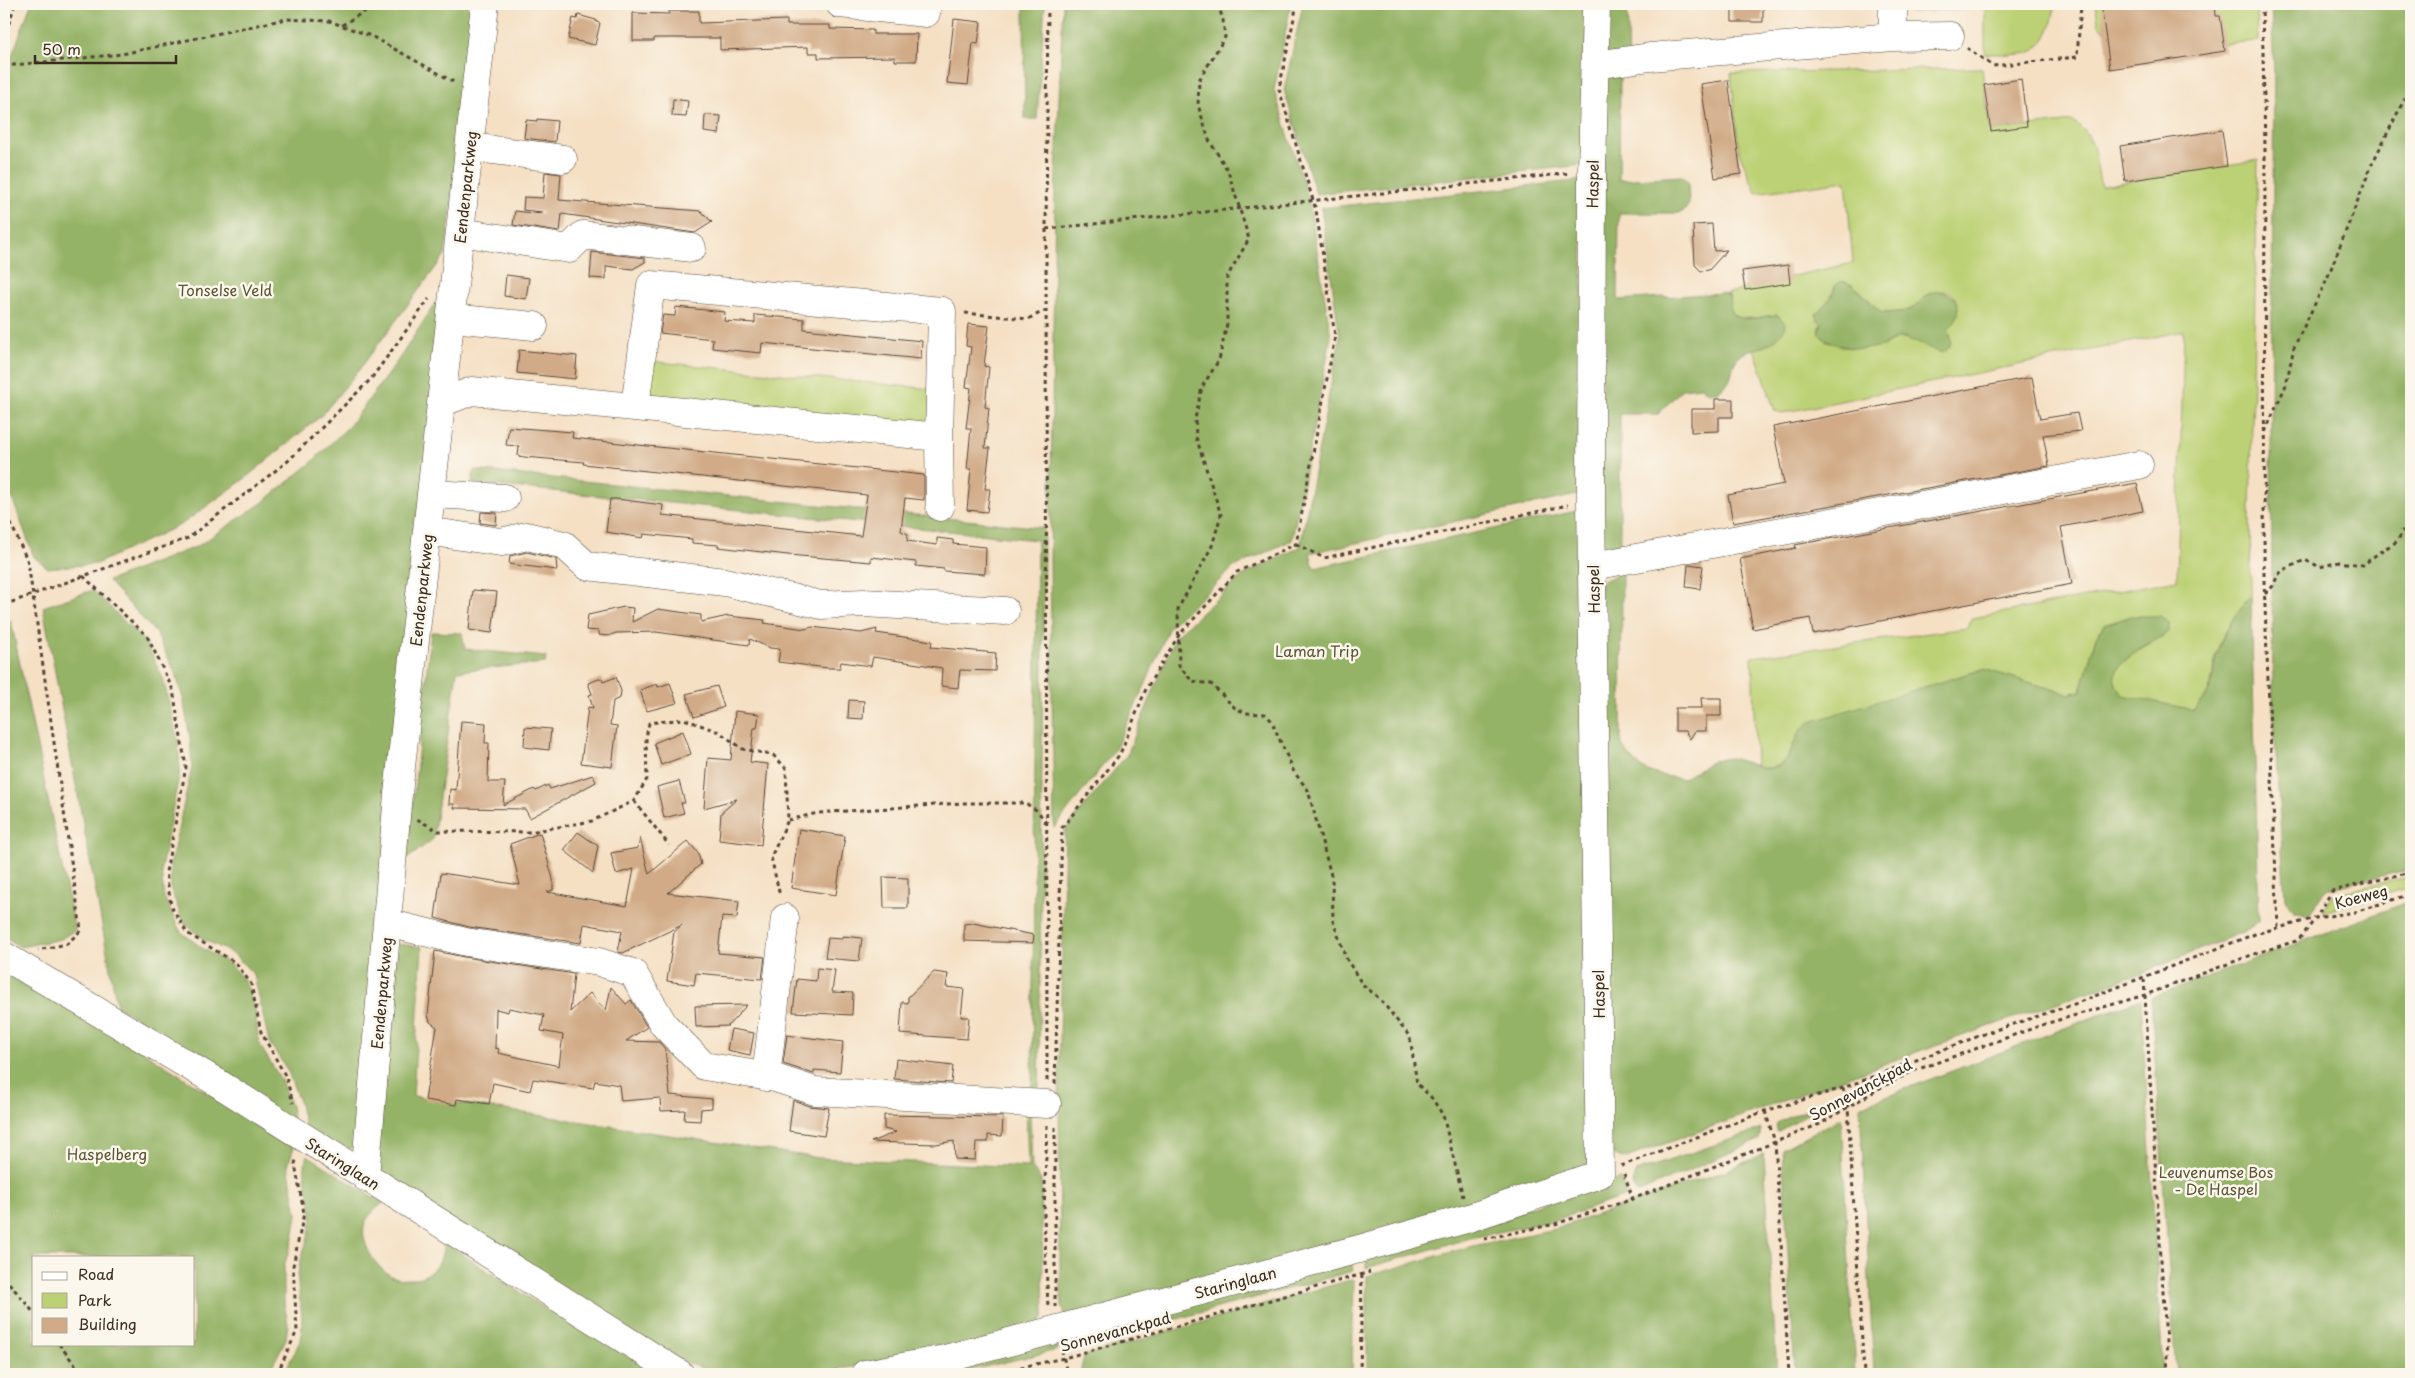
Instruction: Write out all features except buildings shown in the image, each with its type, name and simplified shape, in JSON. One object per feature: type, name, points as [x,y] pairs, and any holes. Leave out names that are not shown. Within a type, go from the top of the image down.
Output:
[{"type":"street","name":"Eendenparkweg","points":[[366,1177],[397,807],[485,4]]},
{"type":"street","points":[[840,4],[926,13],[926,4]]},
{"type":"street","name":"Haspel","points":[[1596,4],[1592,170],[1591,500],[1610,1170]]},
{"type":"street","points":[[1893,4],[1893,38]]},
{"type":"street","points":[[1595,65],[1650,57],[1893,38],[1950,36]]},
{"type":"street","points":[[470,147],[563,159]]},
{"type":"street","points":[[460,232],[569,249],[583,236],[692,248]]},
{"type":"street","points":[[635,407],[651,284],[942,311],[939,437],[940,507]]},
{"type":"street","points":[[451,318],[534,326]]},
{"type":"street","points":[[441,404],[472,391],[939,437]]},
{"type":"street","points":[[1593,566],[2139,465]]},
{"type":"street","points":[[432,494],[505,498]]},
{"type":"street","points":[[427,531],[501,542],[527,536],[564,545],[587,566],[726,582],[821,604],[900,604],[1005,611]]},
{"type":"street","points":[[766,1077],[785,918]]},
{"type":"street","points":[[387,923],[466,942],[599,962],[633,973],[664,1026],[704,1066],[766,1077],[815,1091],[1052,1105]]},
{"type":"street","name":"Staringlaan","points":[[6,958],[213,1080],[680,1374]]},
{"type":"street","name":"Staringlaan","points":[[865,1374],[945,1359],[1470,1230],[1610,1170]]},
{"type":"path","points":[[4,39],[15,4]]},
{"type":"path","points":[[342,26],[377,4]]},
{"type":"path","points":[[1048,4],[1046,229],[1047,826],[1045,908],[1052,1105],[1055,1307],[1053,1331]]},
{"type":"path","points":[[1218,4],[1226,37],[1199,80],[1198,104],[1209,140],[1228,171],[1249,239],[1227,277],[1227,324],[1219,360],[1202,387],[1195,419],[1196,437],[1221,514],[1212,546],[1178,609],[1179,666],[1192,681],[1211,684],[1235,708],[1246,713],[1264,714],[1271,720],[1294,772],[1308,790],[1332,879],[1333,922],[1346,958],[1362,984],[1380,998],[1410,1037],[1418,1084],[1431,1097],[1443,1115],[1461,1183],[1470,1230]]},
{"type":"path","points":[[1296,544],[1335,336],[1313,201],[1279,89],[1297,4]]},
{"type":"path","points":[[1950,36],[1993,66],[2077,56],[2081,4]]},
{"type":"path","points":[[2262,4],[2265,148],[2265,594],[2278,926]]},
{"type":"path","points":[[4,66],[122,54],[286,19],[329,21],[371,36],[475,93]]},
{"type":"path","points":[[2265,434],[2286,385],[2294,347],[2328,279],[2372,164],[2411,86]]},
{"type":"path","points":[[1046,229],[1592,170]]},
{"type":"path","points":[[4,605],[188,538],[288,461],[371,379],[429,298]]},
{"type":"path","points":[[942,311],[1028,319],[1046,310]]},
{"type":"path","points":[[1296,544],[1310,553],[1324,558],[1591,500]]},
{"type":"path","points":[[4,508],[28,562],[81,930],[67,944],[6,958]]},
{"type":"path","points":[[2265,594],[2273,586],[2278,575],[2283,570],[2304,560],[2320,568],[2339,562],[2363,565],[2398,541],[2402,531],[2411,531]]},
{"type":"path","points":[[1053,1331],[1044,1215],[1052,1105],[1062,828],[1120,754],[1146,689],[1179,635],[1237,572],[1296,544]]},
{"type":"path","points":[[83,576],[147,636],[173,690],[186,767],[166,872],[171,906],[187,933],[236,963],[251,984],[261,1032],[286,1076],[302,1137],[295,1164],[304,1213],[293,1266],[297,1331],[277,1374]]},
{"type":"path","points":[[397,807],[438,831],[530,832],[592,821],[634,801],[647,779],[646,738],[649,723],[684,719],[719,732],[744,749],[773,755],[786,768],[788,820],[770,856],[785,918]]},
{"type":"path","points":[[634,801],[670,846]]},
{"type":"path","points":[[788,820],[828,812],[962,803],[1025,803],[1038,811],[1047,826]]},
{"type":"path","name":"Koeweg","points":[[2257,953],[2296,941],[2316,918],[2332,891],[2411,872]]},
{"type":"path","name":"Koeweg","points":[[2255,934],[2278,926],[2355,912],[2411,894]]},
{"type":"path","name":"Sonnevanckpad","points":[[1610,1170],[1765,1111],[1843,1088],[1992,1031],[2144,979],[2255,934]]},
{"type":"path","name":"Sonnevanckpad","points":[[1470,1230],[1554,1224],[1633,1199],[1820,1124],[1878,1089],[1913,1071],[2045,1024],[2145,995],[2257,953]]},
{"type":"path","points":[[2144,979],[2168,1374]]},
{"type":"path","points":[[1843,1088],[1848,1108],[1864,1374]]},
{"type":"path","points":[[1765,1111],[1775,1142],[1789,1374]]},
{"type":"path","points":[[1610,1170],[1633,1199]]},
{"type":"path","name":"Sonnevanckpad","points":[[989,1374],[1064,1358],[1362,1274],[1360,1374]]},
{"type":"path","points":[[4,1277],[32,1311]]},
{"type":"path","points":[[61,1346],[82,1374]]},
{"type":"path","points":[[1064,1358],[1067,1374]]},
{"type":"green space","name":"Tonselse Veld","points":[[31,4],[479,4],[445,255],[362,366],[322,415],[243,480],[182,524],[96,564],[48,568],[34,557],[9,490],[4,468],[4,92],[9,64]]},
{"type":"green space","points":[[1024,4],[1045,4],[1037,119],[1025,119]]},
{"type":"green space","points":[[1063,4],[1291,4],[1274,90],[1309,201],[1331,337],[1292,540],[1234,567],[1169,627],[1146,683],[1114,751],[1054,828],[1050,561],[1055,195]]},
{"type":"green space","points":[[1303,4],[1588,4],[1583,165],[1316,194],[1284,90]]},
{"type":"green space","points":[[1604,4],[1627,4],[1629,62],[1604,62]]},
{"type":"green space","points":[[1908,4],[2054,4],[2054,10],[2048,32],[2040,45],[2034,50],[2023,54],[1985,54],[1985,8],[1908,12]]},
{"type":"green space","points":[[2096,4],[2257,4],[2258,41],[2219,44],[2215,13],[2104,30],[2098,24]]},
{"type":"green space","points":[[2271,4],[2411,4],[2411,869],[2326,889],[2309,915],[2294,911],[2285,898],[2273,708],[2271,428],[2274,73]]},
{"type":"green space","points":[[1982,68],[1990,131],[2072,121],[2081,127],[2091,142],[2101,186],[2258,160],[2250,512],[2251,596],[2236,614],[2224,634],[2218,648],[2212,682],[2206,696],[2193,710],[2123,696],[2115,682],[2117,669],[2127,658],[2151,644],[2132,616],[2104,625],[2096,637],[2081,691],[2069,694],[1983,669],[1799,732],[1789,755],[1780,765],[1766,768],[1756,766],[1752,657],[1967,628],[1973,618],[2177,580],[2184,331],[1782,413],[1775,411],[1754,349],[1763,347],[1778,315],[1753,318],[1734,316],[1730,310],[1729,296],[1726,294],[1765,282],[1853,263],[1846,181],[1756,193],[1739,152],[1731,73]],"holes":[[[1836,284],[1859,290],[1882,313],[1909,310],[1930,293],[1943,291],[1950,293],[1956,302],[1955,316],[1947,330],[1951,336],[1898,338],[1885,345],[1871,347],[1842,347],[1825,340],[1818,333]]]},
{"type":"green space","points":[[1604,76],[1620,76],[1619,180],[1682,176],[1688,182],[1689,204],[1684,211],[1679,213],[1619,213],[1618,300],[1722,293],[1729,296],[1730,310],[1734,316],[1746,319],[1778,315],[1785,323],[1783,331],[1774,341],[1766,346],[1746,351],[1738,358],[1728,381],[1717,392],[1709,393],[1701,387],[1682,389],[1658,414],[1620,414],[1620,556],[1601,542]]},
{"type":"green space","name":"Laman Trip","points":[[1583,180],[1581,494],[1310,553],[1314,568],[1581,510],[1593,1165],[1578,1175],[1067,1321],[1062,1306],[1060,1269],[1059,1078],[1065,830],[1127,755],[1176,636],[1242,576],[1300,547],[1340,337],[1321,208]]},
{"type":"green space","points":[[451,279],[357,1139],[354,1147],[342,1151],[305,1128],[300,1104],[288,1071],[269,1042],[254,975],[234,954],[205,940],[184,923],[171,890],[170,866],[192,767],[190,738],[183,698],[176,675],[156,633],[108,581],[198,546],[262,503],[310,464],[350,425],[399,359]]},
{"type":"green space","points":[[1842,281],[1853,285],[1882,313],[1909,310],[1930,293],[1944,292],[1949,294],[1957,304],[1958,314],[1948,330],[1951,339],[1949,347],[1944,352],[1939,352],[1903,337],[1885,345],[1868,348],[1850,348],[1832,343],[1818,333],[1822,323],[1818,320],[1816,314],[1832,296],[1836,284]]},
{"type":"green space","points":[[648,361],[932,389],[929,429],[643,401]]},
{"type":"green space","points":[[474,470],[1044,528],[1039,1096],[1032,1096],[1037,540],[472,483]]},
{"type":"green space","points":[[1622,573],[1621,744],[1641,767],[1654,773],[1683,779],[1714,760],[1731,758],[1767,769],[1779,766],[1788,758],[1799,732],[1810,722],[1983,669],[2069,694],[2081,691],[2096,637],[2104,625],[2132,616],[2160,616],[2169,623],[2169,632],[2134,653],[2119,667],[2115,675],[2117,687],[2123,695],[2193,710],[2206,696],[2212,682],[2216,657],[2228,627],[2251,596],[2259,921],[2245,931],[2142,973],[1925,1049],[1623,1159],[1610,1153],[1600,582]]},
{"type":"green space","points":[[93,590],[146,643],[163,678],[178,742],[180,770],[161,869],[164,897],[180,931],[202,948],[231,965],[246,983],[255,1010],[259,1044],[280,1078],[291,1106],[294,1123],[212,1066],[117,1006],[43,607]]},
{"type":"green space","points":[[11,621],[75,930],[61,939],[20,947],[4,936],[4,623]]},
{"type":"green space","points":[[431,632],[462,633],[465,649],[546,657],[545,663],[457,671],[433,839],[407,859]]},
{"type":"green space","points":[[2411,876],[2411,887],[2323,912],[2332,895]]},
{"type":"green space","name":"Leuvenumse Bos - De Haspel","points":[[2411,901],[2411,1374],[2176,1374],[2151,998]]},
{"type":"green space","points":[[398,944],[422,947],[413,1096],[819,1158],[1028,1167],[1026,1110],[1030,1111],[1032,1168],[1041,1180],[1044,1316],[1037,1326],[944,1351],[812,1374],[718,1374],[652,1349],[382,1174],[376,1158]]},
{"type":"green space","name":"Haspelberg","points":[[10,968],[294,1147],[288,1165],[297,1214],[293,1239],[284,1266],[284,1303],[288,1324],[286,1339],[268,1374],[4,1374],[4,975]]},
{"type":"green space","points":[[2141,999],[2163,1374],[1874,1374],[1860,1106]]},
{"type":"green space","points":[[1834,1098],[1777,1132],[1776,1123]]},
{"type":"green space","points":[[1841,1118],[1855,1374],[1795,1374],[1782,1149]]},
{"type":"green space","points":[[1761,1129],[1759,1140],[1637,1193],[1634,1188],[1633,1183],[1636,1172]]},
{"type":"green space","points":[[1764,1154],[1777,1374],[1367,1374],[1367,1276],[1473,1246],[1555,1229],[1725,1171]]},
{"type":"green space","points":[[307,1155],[383,1203],[368,1217],[365,1223],[364,1238],[370,1254],[381,1269],[388,1274],[404,1279],[413,1279],[429,1273],[440,1260],[443,1252],[443,1242],[579,1329],[665,1374],[283,1374],[296,1351],[302,1332],[298,1274],[312,1215],[305,1170]]},
{"type":"green space","points":[[1620,1179],[1624,1183],[1626,1196],[1552,1221],[1470,1238],[1366,1268],[1367,1251],[1520,1210]]},
{"type":"green space","points":[[1351,1257],[1353,1271],[1085,1344],[1087,1337],[1076,1330]]},
{"type":"green space","points":[[1354,1279],[1352,1374],[1080,1374],[1084,1356]]},
{"type":"green space","points":[[1056,1343],[1057,1350],[954,1374],[914,1374]]}]
